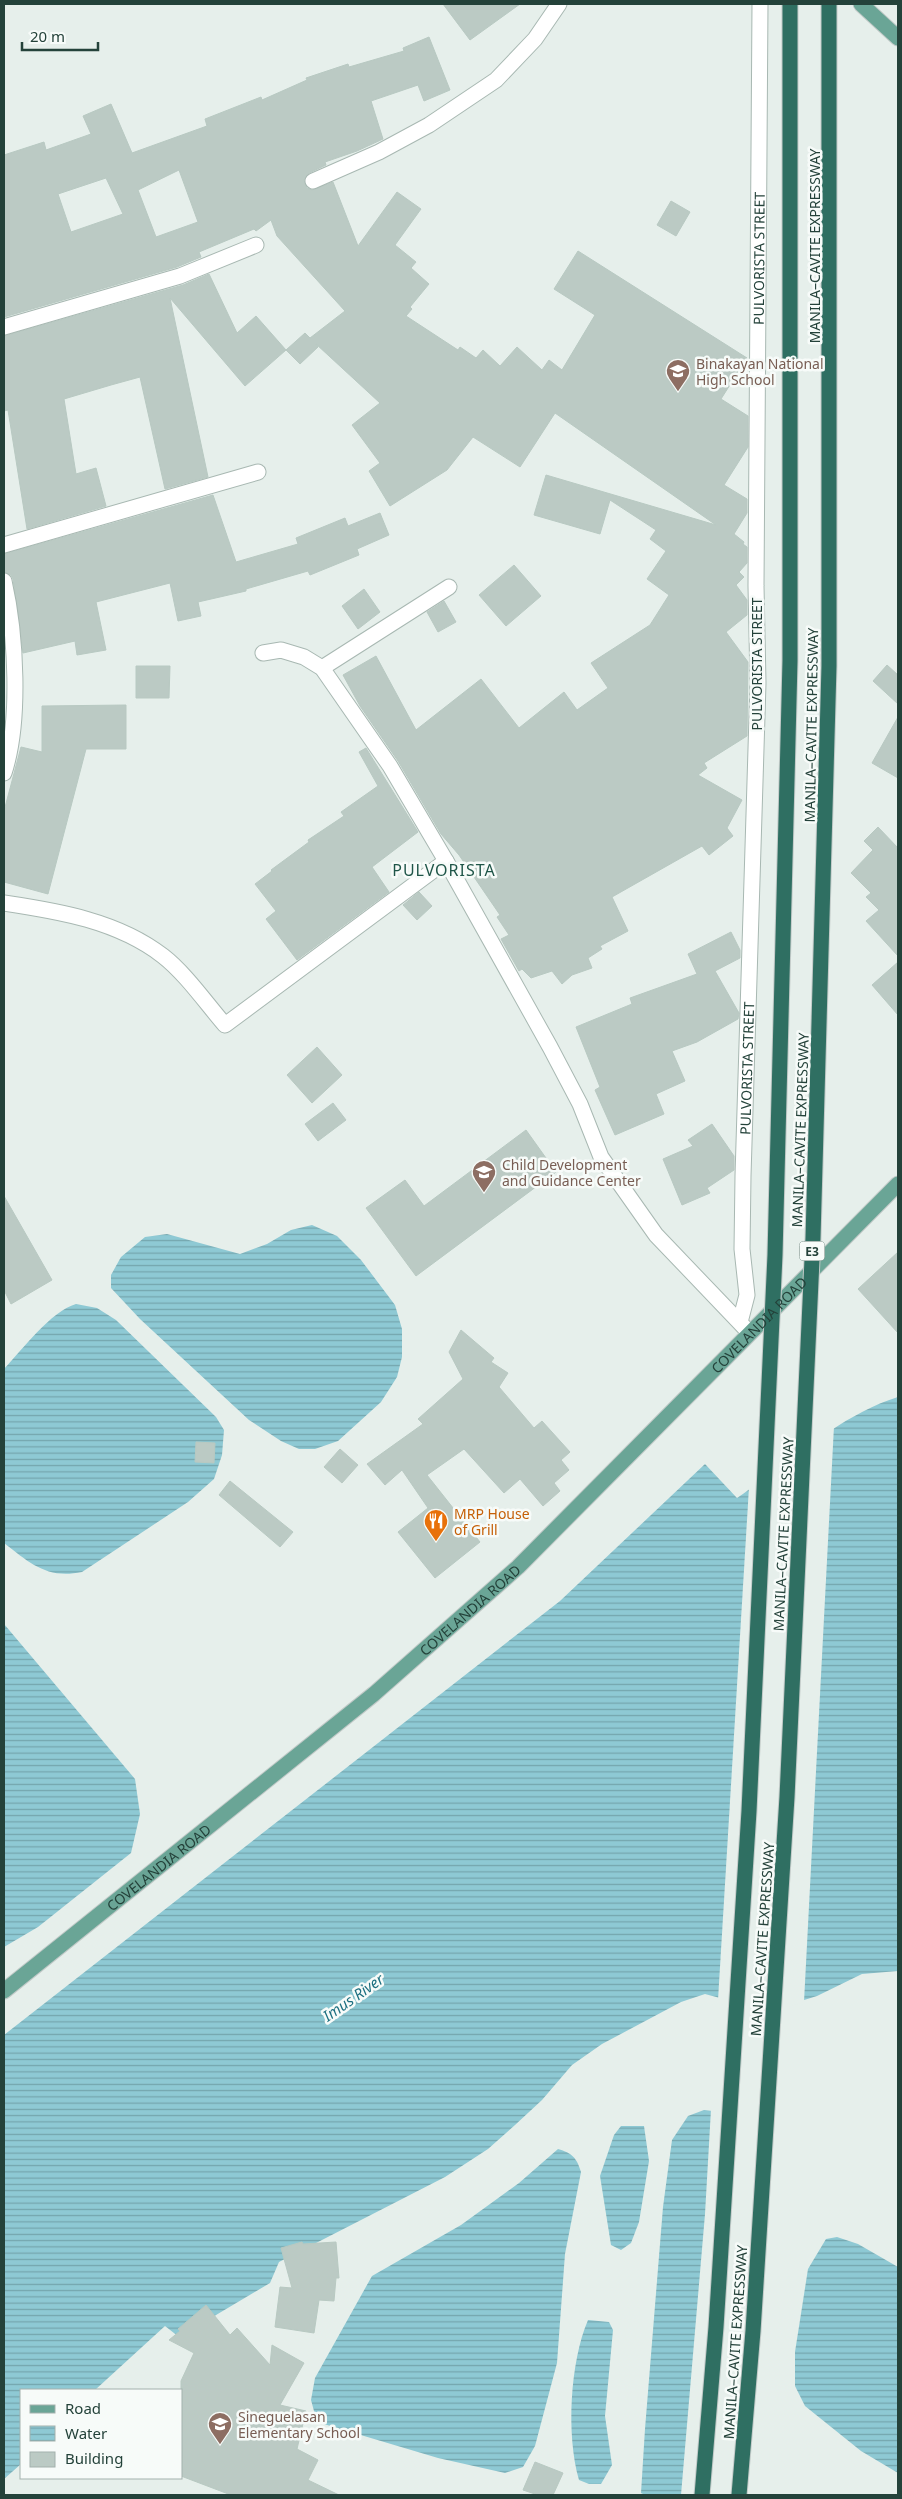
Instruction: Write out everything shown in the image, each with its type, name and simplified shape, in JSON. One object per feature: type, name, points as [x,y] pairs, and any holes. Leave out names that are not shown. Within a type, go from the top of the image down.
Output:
[{"type":"highway","name":"MANILA–CAVITE EXPRESSWAY","points":[[702,2495],[716,2317],[749,1811],[775,1255],[790,651],[790,4]]},
{"type":"highway","name":"MANILA–CAVITE EXPRESSWAY","points":[[739,2495],[753,2331],[787,1796],[813,1228],[829,666],[829,4]]},
{"type":"main road","points":[[861,4],[898,38]]},
{"type":"main road","name":"COVELANDIA ROAD","points":[[4,1991],[374,1694],[518,1567],[642,1444],[744,1327],[898,1184]]},
{"type":"street","points":[[313,180],[379,152],[429,125],[496,80],[535,39],[560,4]]},
{"type":"street","name":"PULVORISTA STREET","points":[[744,1327],[747,1295],[742,1249],[743,1176],[758,682],[756,576],[760,4]]},
{"type":"street","points":[[4,327],[180,276],[256,245]]},
{"type":"street","points":[[4,545],[258,472]]},
{"type":"street","points":[[4,581],[8,600],[14,673],[12,720],[4,773]]},
{"type":"street","points":[[322,668],[449,587]]},
{"type":"street","points":[[263,653],[281,650],[304,658],[322,668],[390,766],[446,861],[550,1046],[580,1104],[601,1157],[656,1235],[744,1327]]},
{"type":"street","points":[[4,903],[56,912],[128,934],[164,956],[225,1025],[446,861]]},
{"type":"water","points":[[312,1225],[337,1236],[361,1260],[395,1305],[402,1329],[402,1357],[397,1377],[381,1402],[338,1441],[315,1449],[299,1449],[281,1441],[249,1420],[140,1319],[111,1288],[111,1275],[121,1257],[145,1237],[167,1234],[240,1254],[267,1244],[291,1230]]},
{"type":"water","points":[[76,1304],[97,1308],[116,1320],[216,1417],[224,1430],[222,1455],[214,1479],[188,1502],[82,1572],[70,1574],[40,1568],[4,1543],[4,1369],[47,1323],[66,1308]]},
{"type":"water","name":"Imus River","points":[[898,1397],[898,1971],[862,1974],[817,1996],[788,2005],[746,2005],[705,1994],[681,2002],[602,2044],[572,2065],[542,2100],[488,2149],[445,2177],[279,2262],[270,2283],[179,2337],[165,2326],[96,2389],[20,2389],[20,2465],[4,2479],[4,2035],[560,1601],[705,1464],[737,1498],[835,1427],[877,1405]]},
{"type":"water","points":[[4,1624],[135,1779],[140,1814],[131,1853],[38,1927],[4,1947]]},
{"type":"water","points":[[704,2110],[721,2112],[694,2495],[645,2495],[641,2493],[645,2429],[663,2207],[672,2140],[688,2116]]},
{"type":"water","points":[[621,2126],[644,2126],[649,2161],[639,2222],[631,2243],[621,2250],[611,2245],[600,2176],[614,2135]]},
{"type":"water","points":[[558,2149],[567,2152],[573,2157],[578,2163],[581,2172],[565,2254],[557,2363],[535,2446],[523,2467],[505,2473],[438,2458],[317,2422],[311,2400],[315,2378],[372,2276],[461,2225],[519,2183]]},
{"type":"water","points":[[837,2237],[858,2244],[898,2267],[898,2473],[861,2451],[805,2406],[795,2386],[795,2352],[808,2269],[826,2239]]},
{"type":"water","points":[[588,2320],[609,2322],[613,2330],[605,2416],[612,2465],[601,2484],[589,2484],[579,2480],[572,2442],[571,2421],[574,2377],[577,2356]]},
{"type":"pier","points":[[834,1426],[804,2002],[788,2007],[746,2007],[718,2000],[749,1487]]},
{"type":"pier","points":[[711,2109],[723,2110],[738,2129],[723,2376],[710,2469],[697,2495],[681,2495],[705,2214]]},
{"type":"building","points":[[443,4],[520,4],[470,40]]},
{"type":"building","points":[[429,37],[450,90],[424,101],[418,85],[371,101],[383,139],[357,151],[325,162],[326,165],[309,173],[304,180],[307,188],[312,190],[333,182],[358,246],[397,192],[421,209],[395,245],[416,262],[411,268],[429,284],[410,307],[412,309],[406,316],[458,350],[460,347],[476,358],[483,350],[500,366],[517,347],[542,370],[549,360],[562,370],[595,315],[554,289],[578,251],[747,358],[721,399],[748,416],[748,447],[724,485],[747,499],[747,513],[734,534],[747,547],[747,563],[739,572],[744,577],[736,585],[747,600],[747,615],[726,632],[748,662],[747,736],[704,763],[707,768],[698,775],[742,800],[727,828],[733,836],[709,855],[702,846],[612,897],[628,931],[600,946],[602,949],[588,958],[592,968],[572,975],[562,984],[552,971],[531,978],[522,969],[519,971],[501,939],[509,935],[497,917],[500,915],[459,855],[441,834],[398,761],[360,706],[343,675],[376,656],[416,730],[481,679],[519,728],[564,692],[577,710],[608,688],[591,663],[650,625],[669,595],[647,579],[666,551],[650,539],[656,530],[610,500],[600,534],[534,515],[546,475],[716,525],[555,413],[520,467],[473,437],[447,470],[390,506],[369,471],[380,463],[352,425],[380,403],[316,344],[318,347],[300,364],[286,350],[305,333],[310,338],[345,311],[277,236],[271,220],[256,231],[254,229],[199,252],[201,257],[177,267],[4,317],[4,155],[44,142],[46,150],[91,134],[83,116],[111,104],[132,153],[207,126],[205,119],[261,97],[262,100],[307,80],[306,78],[348,64],[349,67],[404,51],[403,48]],"holes":[[[179,170],[198,222],[156,237],[138,190]],[[106,178],[123,214],[71,232],[58,194]]]},
{"type":"building","points":[[671,201],[690,212],[676,236],[657,225]]},
{"type":"building","points":[[209,274],[237,333],[256,316],[286,350],[245,386],[170,298],[208,477],[165,489],[140,377],[111,385],[64,399],[76,474],[96,468],[106,506],[27,529],[8,410],[4,411],[4,336],[183,285]]},
{"type":"building","points":[[213,495],[236,562],[298,544],[296,538],[345,518],[348,526],[380,513],[389,535],[357,549],[359,555],[310,575],[308,571],[246,589],[246,591],[198,602],[201,616],[178,621],[170,583],[96,602],[106,650],[77,655],[75,641],[23,653],[13,579],[11,575],[4,572],[4,554]]},
{"type":"building","points":[[514,565],[541,596],[506,626],[479,595]]},
{"type":"building","points":[[364,589],[380,612],[358,629],[342,606]]},
{"type":"building","points":[[444,601],[456,622],[438,632],[427,612]]},
{"type":"building","points":[[887,665],[898,675],[898,704],[873,681]]},
{"type":"building","points":[[136,666],[170,666],[169,698],[136,698]]},
{"type":"building","points":[[126,705],[126,749],[86,749],[48,894],[4,882],[4,811],[21,747],[42,752],[42,706]]},
{"type":"building","points":[[898,717],[898,778],[872,763]]},
{"type":"building","points":[[366,748],[418,832],[372,867],[389,892],[297,960],[266,919],[276,911],[255,884],[309,842],[308,840],[344,816],[341,812],[378,786],[359,752]]},
{"type":"building","points":[[878,827],[898,848],[898,956],[866,921],[879,910],[866,897],[871,893],[851,873],[873,850],[864,841]]},
{"type":"building","points":[[419,892],[432,906],[417,920],[403,905]]},
{"type":"building","points":[[731,932],[740,950],[740,958],[715,971],[739,1013],[738,1019],[697,1042],[672,1051],[685,1081],[656,1094],[664,1114],[615,1135],[595,1090],[600,1087],[576,1027],[632,1004],[630,998],[697,974],[688,954]]},
{"type":"building","points":[[898,962],[898,1015],[872,985]]},
{"type":"building","points":[[317,1047],[342,1075],[312,1103],[287,1075]]},
{"type":"building","points":[[333,1103],[346,1120],[318,1141],[305,1124]]},
{"type":"building","points":[[712,1124],[734,1156],[734,1170],[707,1188],[710,1193],[682,1205],[663,1159],[693,1146],[688,1140]]},
{"type":"building","name":"Child Development and Guidance Center","points":[[526,1130],[556,1172],[416,1276],[366,1208],[405,1180],[424,1206]]},
{"type":"building","points":[[4,1196],[52,1280],[11,1304],[4,1290]]},
{"type":"building","points":[[898,1252],[898,1333],[858,1289]]},
{"type":"building","points":[[461,1330],[494,1358],[491,1362],[508,1373],[499,1387],[534,1428],[542,1421],[570,1452],[561,1460],[569,1470],[554,1483],[560,1491],[543,1506],[520,1479],[504,1493],[464,1449],[427,1475],[480,1542],[435,1578],[398,1532],[428,1508],[402,1470],[385,1485],[367,1464],[423,1424],[418,1419],[463,1379],[449,1352]]},
{"type":"building","points":[[196,1442],[215,1443],[214,1463],[195,1462]]},
{"type":"building","points":[[340,1449],[358,1465],[342,1483],[324,1467]]},
{"type":"building","points":[[230,1481],[293,1532],[280,1547],[219,1495]]},
{"type":"building","points":[[302,2242],[303,2244],[336,2242],[339,2278],[336,2278],[334,2301],[319,2300],[314,2333],[275,2327],[280,2287],[292,2288],[281,2248]]},
{"type":"building","points":[[206,2305],[230,2335],[237,2328],[270,2365],[272,2345],[304,2363],[280,2405],[306,2411],[297,2449],[318,2460],[308,2480],[339,2495],[231,2495],[182,2476],[181,2381],[194,2353],[169,2340],[180,2331],[178,2329]]},
{"type":"building","points":[[535,2462],[563,2473],[553,2495],[538,2495],[523,2490]]},
{"type":"place","name":"Binakayan National High School","points":[[678,392]]},
{"type":"place","name":"Child Development and Guidance Center","points":[[484,1193]]},
{"type":"place","name":"MRP House of Grill","points":[[436,1542]]},
{"type":"place","name":"Sineguelasan Elementary School","points":[[220,2445]]},
{"type":"district","name":"PULVORISTA","points":[[444,870]]}]
